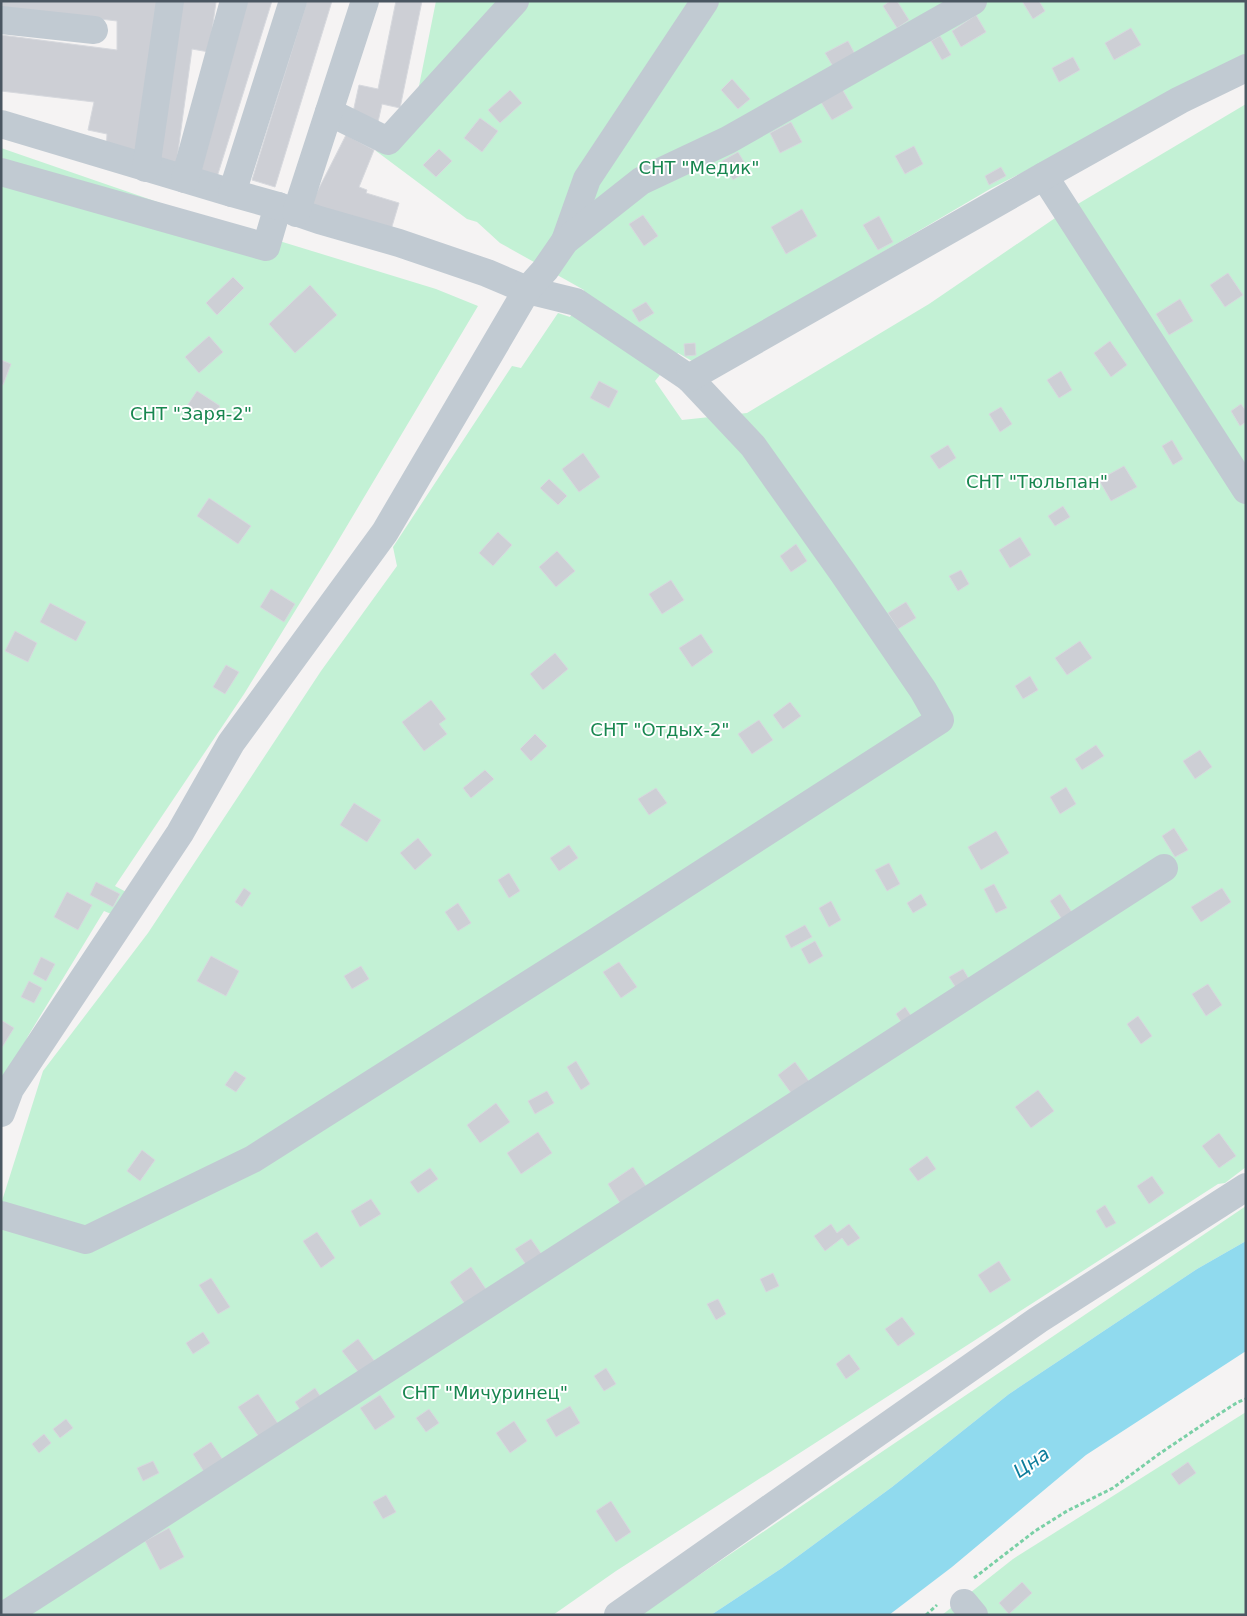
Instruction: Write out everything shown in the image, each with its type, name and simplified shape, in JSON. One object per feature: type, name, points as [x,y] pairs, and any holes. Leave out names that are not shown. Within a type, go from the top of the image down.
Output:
[{"type":"lane","points":[[146,168],[170,1]]},
{"type":"lane","points":[[185,179],[234,1]]},
{"type":"lane","points":[[232,193],[293,1]]},
{"type":"lane","points":[[1,172],[266,247],[287,209],[329,112],[365,1]]},
{"type":"lane","points":[[329,112],[388,142],[515,1]]},
{"type":"lane","points":[[1,1113],[10,1089],[180,833],[231,743],[386,532],[527,290],[545,270],[565,241],[587,178],[704,1]]},
{"type":"lane","points":[[565,241],[641,181],[728,140],[973,1]]},
{"type":"lane","points":[[1,20],[94,30]]},
{"type":"lane","points":[[689,378],[1180,100],[1246,68]]},
{"type":"lane","points":[[1,124],[399,243],[487,273],[527,290],[576,302],[689,378],[753,446],[923,690],[940,720],[253,1160],[86,1240],[1,1215]]},
{"type":"lane","points":[[1044,176],[1246,490]]},
{"type":"lane","points":[[5,1615],[1164,868]]},
{"type":"lane","points":[[618,1615],[1038,1320],[1246,1187]]},
{"type":"path","points":[[926,1615],[962,1600],[1035,1531],[1067,1511],[1113,1488],[1205,1422],[1238,1402],[1246,1400]]},
{"type":"green space","points":[[436,1],[1246,1],[1246,58],[990,189],[801,300],[692,361],[678,353],[655,381],[682,420],[747,413],[929,304],[1061,214],[1246,104],[1246,1167],[1225,1183],[1218,1184],[616,1571],[553,1615],[1,1615],[1,1204],[43,1071],[148,933],[321,671],[397,566],[393,547],[512,366],[521,368],[558,313],[570,317],[584,290],[500,243],[477,222],[467,219],[376,151],[417,96]]},
{"type":"green space","name":"СНТ \"Заря-2\"","points":[[1,148],[201,217],[436,289],[478,306],[244,694],[115,886],[128,893],[116,916],[104,911],[28,1036],[1,1095]]},
{"type":"green space","points":[[1246,1206],[1246,1241],[1197,1269],[1009,1394],[892,1487],[782,1568],[711,1615],[640,1615]]},
{"type":"green space","points":[[1246,1412],[1246,1615],[942,1615],[1013,1559]]},
{"type":"water","name":"Цна","points":[[1246,1241],[1246,1351],[1086,1455],[952,1567],[889,1615],[711,1615],[782,1568],[892,1487],[1009,1394],[1197,1269]]},
{"type":"building","points":[[1,1],[158,1],[135,162],[106,154],[107,134],[88,130],[94,102],[1,91],[1,35],[117,50],[117,21],[1,7]]},
{"type":"building","points":[[174,1],[216,2],[209,52],[192,49],[176,166],[152,163]]},
{"type":"building","points":[[245,1],[272,1],[217,177],[193,170]]},
{"type":"building","points":[[307,1],[332,1],[275,187],[252,180]]},
{"type":"building","points":[[396,1],[422,1],[400,108],[382,104],[378,122],[352,117],[359,85],[378,89]]},
{"type":"building","points":[[890,1],[897,1],[909,20],[897,28],[883,6]]},
{"type":"building","points":[[1022,1],[1039,1],[1045,11],[1033,19]]},
{"type":"building","points":[[976,15],[986,32],[961,47],[952,31]]},
{"type":"building","points":[[1131,28],[1141,45],[1114,60],[1105,43]]},
{"type":"building","points":[[940,36],[951,55],[942,60],[931,41]]},
{"type":"building","points":[[848,41],[856,56],[834,68],[825,53]]},
{"type":"building","points":[[1073,57],[1080,70],[1059,82],[1052,68]]},
{"type":"building","points":[[732,79],[750,99],[738,109],[721,90]]},
{"type":"building","points":[[842,89],[853,108],[832,120],[821,102]]},
{"type":"building","points":[[510,90],[522,103],[500,123],[488,110]]},
{"type":"building","points":[[480,118],[498,131],[482,152],[464,138]]},
{"type":"building","points":[[791,122],[802,142],[780,153],[770,133]]},
{"type":"building","points":[[346,135],[374,150],[359,187],[367,190],[366,193],[399,203],[390,233],[311,204]]},
{"type":"building","points":[[914,146],[923,164],[905,174],[895,156]]},
{"type":"building","points":[[439,149],[452,161],[436,177],[423,165]]},
{"type":"building","points":[[738,152],[749,170],[733,180],[722,161]]},
{"type":"building","points":[[1001,167],[1006,176],[989,185],[985,176]]},
{"type":"building","points":[[802,209],[817,236],[786,254],[771,227]]},
{"type":"building","points":[[643,215],[658,236],[644,246],[629,224]]},
{"type":"building","points":[[879,216],[893,242],[878,250],[863,225]]},
{"type":"building","points":[[1228,273],[1243,295],[1225,307],[1210,285]]},
{"type":"building","points":[[233,277],[244,288],[217,315],[206,303]]},
{"type":"building","points":[[310,285],[337,315],[295,353],[269,324]]},
{"type":"building","points":[[1180,299],[1193,321],[1169,335],[1156,314]]},
{"type":"building","points":[[646,302],[654,313],[639,322],[632,310]]},
{"type":"building","points":[[209,336],[223,352],[199,373],[185,357]]},
{"type":"building","points":[[1110,341],[1127,365],[1111,377],[1094,353]]},
{"type":"building","points":[[695,343],[696,355],[685,356],[684,344]]},
{"type":"building","points":[[1,360],[11,364],[3,385],[1,384]]},
{"type":"building","points":[[1061,371],[1072,390],[1059,398],[1047,380]]},
{"type":"building","points":[[599,381],[618,391],[609,408],[590,398]]},
{"type":"building","points":[[197,391],[220,406],[210,421],[187,406]]},
{"type":"building","points":[[1241,404],[1246,411],[1246,422],[1240,426],[1231,411]]},
{"type":"building","points":[[1001,407],[1012,424],[1000,432],[989,414]]},
{"type":"building","points":[[1172,440],[1183,459],[1173,465],[1162,446]]},
{"type":"building","points":[[948,445],[956,458],[939,469],[930,456]]},
{"type":"building","points":[[583,453],[600,477],[579,492],[562,469]]},
{"type":"building","points":[[1124,466],[1137,487],[1111,501],[1099,480]]},
{"type":"building","points":[[549,479],[567,496],[558,505],[540,488]]},
{"type":"building","points":[[209,498],[251,526],[238,544],[197,516]]},
{"type":"building","points":[[1063,506],[1070,517],[1055,526],[1048,516]]},
{"type":"building","points":[[498,532],[512,545],[493,566],[479,553]]},
{"type":"building","points":[[1020,537],[1031,555],[1010,568],[999,550]]},
{"type":"building","points":[[796,544],[807,561],[791,572],[780,556]]},
{"type":"building","points":[[557,551],[575,571],[556,587],[539,567]]},
{"type":"building","points":[[961,570],[969,584],[958,591],[949,576]]},
{"type":"building","points":[[671,580],[684,600],[662,614],[649,594]]},
{"type":"building","points":[[271,589],[295,604],[284,622],[260,607]]},
{"type":"building","points":[[906,602],[916,618],[898,629],[888,613]]},
{"type":"building","points":[[50,603],[86,622],[76,641],[40,622]]},
{"type":"building","points":[[15,631],[37,643],[28,662],[5,651]]},
{"type":"building","points":[[701,634],[713,652],[692,667],[679,648]]},
{"type":"building","points":[[1080,641],[1092,658],[1067,675],[1055,658]]},
{"type":"building","points":[[555,653],[568,669],[543,690],[530,674]]},
{"type":"building","points":[[226,665],[239,672],[225,694],[213,687]]},
{"type":"building","points":[[1030,676],[1038,690],[1023,699],[1015,686]]},
{"type":"building","points":[[431,700],[446,719],[439,724],[447,734],[424,751],[402,722]]},
{"type":"building","points":[[790,702],[801,716],[783,729],[773,715]]},
{"type":"building","points":[[759,720],[773,740],[752,754],[738,734]]},
{"type":"building","points":[[535,734],[547,746],[531,761],[520,749]]},
{"type":"building","points":[[1096,745],[1104,756],[1082,770],[1075,759]]},
{"type":"building","points":[[1200,750],[1212,767],[1195,779],[1183,761]]},
{"type":"building","points":[[485,770],[494,779],[471,798],[463,788]]},
{"type":"building","points":[[1066,787],[1076,804],[1060,814],[1050,797]]},
{"type":"building","points":[[656,788],[667,803],[649,815],[638,799]]},
{"type":"building","points":[[354,803],[381,820],[367,842],[340,825]]},
{"type":"building","points":[[1174,828],[1188,850],[1175,857],[1162,836]]},
{"type":"building","points":[[996,831],[1009,853],[981,870],[968,847]]},
{"type":"building","points":[[418,838],[432,855],[415,870],[400,853]]},
{"type":"building","points":[[569,845],[578,858],[559,871],[550,858]]},
{"type":"building","points":[[889,863],[900,884],[887,891],[875,870]]},
{"type":"building","points":[[509,873],[520,891],[509,898],[498,880]]},
{"type":"building","points":[[96,882],[120,894],[113,907],[90,895]]},
{"type":"building","points":[[994,884],[1007,908],[996,913],[984,889]]},
{"type":"building","points":[[244,888],[251,893],[242,907],[235,902]]},
{"type":"building","points":[[1222,888],[1231,902],[1201,922],[1191,907]]},
{"type":"building","points":[[67,892],[92,905],[78,930],[54,917]]},
{"type":"building","points":[[921,894],[927,905],[913,913],[907,903]]},
{"type":"building","points":[[1060,894],[1077,920],[1067,927],[1050,901]]},
{"type":"building","points":[[831,901],[841,920],[829,927],[819,908]]},
{"type":"building","points":[[458,903],[471,923],[458,931],[445,912]]},
{"type":"building","points":[[805,925],[812,937],[791,948],[785,936]]},
{"type":"building","points":[[815,941],[823,956],[809,964],[801,949]]},
{"type":"building","points":[[211,956],[239,971],[226,996],[197,981]]},
{"type":"building","points":[[41,957],[55,964],[46,981],[33,974]]},
{"type":"building","points":[[619,962],[637,987],[621,998],[603,972]]},
{"type":"building","points":[[361,966],[369,979],[352,989],[344,976]]},
{"type":"building","points":[[963,969],[975,989],[962,997],[949,977]]},
{"type":"building","points":[[29,981],[42,988],[34,1003],[21,997]]},
{"type":"building","points":[[1208,984],[1222,1005],[1206,1016],[1192,994]]},
{"type":"building","points":[[905,1007],[917,1024],[907,1031],[896,1014]]},
{"type":"building","points":[[1138,1016],[1152,1036],[1141,1044],[1127,1024]]},
{"type":"building","points":[[1,1020],[14,1028],[1,1049]]},
{"type":"building","points":[[576,1061],[590,1084],[581,1090],[567,1067]]},
{"type":"building","points":[[795,1062],[811,1084],[794,1097],[778,1075]]},
{"type":"building","points":[[235,1071],[246,1078],[236,1092],[225,1085]]},
{"type":"building","points":[[1038,1090],[1054,1111],[1031,1128],[1015,1107]]},
{"type":"building","points":[[547,1091],[554,1103],[535,1114],[528,1101]]},
{"type":"building","points":[[496,1103],[510,1122],[480,1143],[467,1125]]},
{"type":"building","points":[[538,1132],[552,1153],[521,1174],[507,1153]]},
{"type":"building","points":[[1219,1133],[1236,1156],[1219,1168],[1202,1146]]},
{"type":"building","points":[[142,1150],[155,1160],[140,1181],[127,1171]]},
{"type":"building","points":[[927,1156],[936,1169],[918,1181],[909,1169]]},
{"type":"building","points":[[633,1167],[650,1192],[624,1209],[608,1184]]},
{"type":"building","points":[[430,1168],[438,1179],[418,1193],[410,1182]]},
{"type":"building","points":[[1152,1176],[1164,1193],[1149,1204],[1137,1186]]},
{"type":"building","points":[[371,1199],[381,1214],[360,1227],[351,1211]]},
{"type":"building","points":[[1105,1205],[1116,1223],[1106,1228],[1096,1211]]},
{"type":"building","points":[[831,1224],[837,1233],[849,1224],[860,1238],[848,1246],[842,1238],[825,1251],[814,1236]]},
{"type":"building","points":[[317,1232],[335,1258],[321,1268],[303,1241]]},
{"type":"building","points":[[531,1239],[547,1262],[532,1273],[515,1249]]},
{"type":"building","points":[[999,1261],[1011,1280],[990,1293],[978,1275]]},
{"type":"building","points":[[471,1267],[490,1295],[469,1310],[450,1282]]},
{"type":"building","points":[[773,1273],[779,1286],[766,1292],[760,1279]]},
{"type":"building","points":[[211,1278],[230,1307],[218,1314],[199,1285]]},
{"type":"building","points":[[718,1299],[726,1314],[716,1320],[707,1304]]},
{"type":"building","points":[[902,1317],[915,1334],[898,1346],[885,1329]]},
{"type":"building","points":[[203,1332],[210,1343],[193,1354],[186,1343]]},
{"type":"building","points":[[358,1339],[379,1367],[363,1378],[342,1351]]},
{"type":"building","points":[[849,1354],[860,1369],[846,1379],[836,1364]]},
{"type":"building","points":[[606,1368],[616,1384],[604,1391],[594,1376]]},
{"type":"building","points":[[315,1388],[326,1405],[306,1418],[295,1402]]},
{"type":"building","points":[[258,1394],[283,1431],[264,1444],[238,1407]]},
{"type":"building","points":[[380,1395],[395,1417],[375,1430],[360,1408]]},
{"type":"building","points":[[570,1406],[580,1423],[556,1437],[546,1420]]},
{"type":"building","points":[[429,1409],[439,1423],[426,1432],[416,1418]]},
{"type":"building","points":[[66,1419],[73,1428],[60,1438],[53,1429]]},
{"type":"building","points":[[514,1421],[527,1441],[510,1453],[496,1433]]},
{"type":"building","points":[[44,1434],[51,1443],[39,1453],[32,1444]]},
{"type":"building","points":[[211,1442],[225,1463],[206,1475],[193,1454]]},
{"type":"building","points":[[153,1461],[159,1473],[143,1481],[137,1468]]},
{"type":"building","points":[[1188,1462],[1196,1473],[1179,1485],[1171,1474]]},
{"type":"building","points":[[386,1495],[396,1512],[383,1519],[373,1502]]},
{"type":"building","points":[[611,1501],[631,1532],[616,1542],[596,1511]]},
{"type":"building","points":[[169,1528],[184,1557],[160,1570],[145,1541]]},
{"type":"building","points":[[1022,1582],[1032,1593],[1009,1614],[999,1603]]},
{"type":"park label","name":"СНТ \"Медик\"","points":[[699,168]]},
{"type":"park label","name":"СНТ \"Тюльпан\"","points":[[1037,482]]},
{"type":"park label","name":"СНТ \"Отдых-2\"","points":[[660,730]]},
{"type":"park label","name":"СНТ \"Мичуринец\"","points":[[485,1393]]}]
